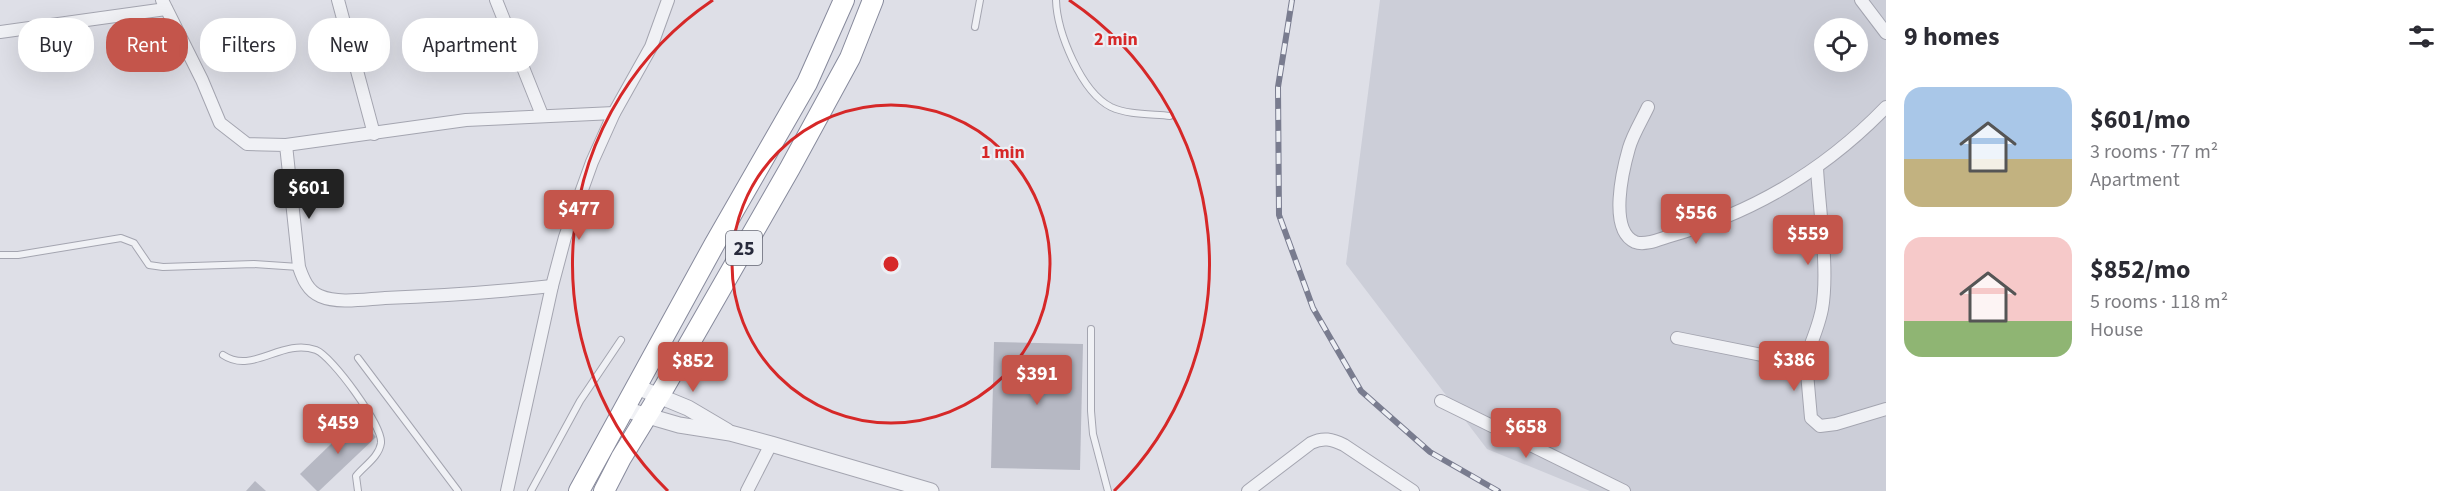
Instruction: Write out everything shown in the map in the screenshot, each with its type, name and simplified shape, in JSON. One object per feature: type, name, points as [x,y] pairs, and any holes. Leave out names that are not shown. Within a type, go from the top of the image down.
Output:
[{"type":"highway","name":"25","points":[[579,491],[719,236],[807,83],[844,0]]},
{"type":"highway","name":"25","points":[[604,491],[767,209],[850,58],[873,0]]},
{"type":"street","points":[[338,0],[374,134]]},
{"type":"street","points":[[496,0],[542,116]]},
{"type":"street","points":[[507,491],[565,237],[592,162],[614,113],[651,47],[668,0]]},
{"type":"street","points":[[1861,0],[1886,33]]},
{"type":"street","points":[[0,32],[164,4],[202,80],[220,123],[247,144],[286,145],[466,120],[614,113]]},
{"type":"street","points":[[1648,107],[1629,147],[1619,205],[1621,223],[1626,235],[1636,242],[1648,242],[1699,228],[1738,212],[1838,153],[1886,107]]},
{"type":"street","points":[[286,145],[299,267],[302,278],[310,289],[320,296],[331,299],[468,295],[552,286]]},
{"type":"street","points":[[1802,366],[1816,333],[1822,307],[1824,279],[1816,168]]},
{"type":"street","points":[[1677,338],[1789,360],[1802,366],[1807,374],[1811,418],[1815,423],[1827,426],[1886,409]]},
{"type":"street","points":[[637,387],[715,422],[730,433]]},
{"type":"street","points":[[1441,401],[1624,491]]},
{"type":"street","points":[[624,408],[679,425],[730,433],[771,444],[931,491]]},
{"type":"street","points":[[1248,491],[1311,443],[1323,439],[1334,440],[1344,445],[1413,491]]},
{"type":"street","points":[[747,491],[771,444]]},
{"type":"lane","points":[[975,27],[980,0]]},
{"type":"lane","points":[[1056,0],[1056,18],[1063,40],[1097,96],[1112,107],[1170,116]]},
{"type":"lane","points":[[0,255],[18,255],[121,238],[134,243],[149,264],[164,267],[254,264],[299,267]]},
{"type":"lane","points":[[1091,329],[1090,411],[1093,434],[1107,491]]},
{"type":"lane","points":[[531,491],[580,401],[621,340]]},
{"type":"lane","points":[[222,355],[238,362],[250,362],[282,349],[301,348],[317,350],[328,358],[379,428],[381,437],[379,448],[375,456],[356,476],[358,491]]},
{"type":"lane","points":[[358,358],[458,491]]},
{"type":"shaded area","points":[[1380,0],[1886,0],[1886,491],[1590,491],[1487,449],[1346,264]]},
{"type":"building","points":[[994,342],[1083,344],[1080,470],[991,468]]},
{"type":"building","points":[[358,418],[376,437],[317,491],[300,474]]},
{"type":"building","points":[[255,481],[266,491],[246,491]]},
{"type":"railway","points":[[1292,0],[1278,87],[1279,215],[1313,308],[1361,391],[1430,452],[1498,491]]}]
